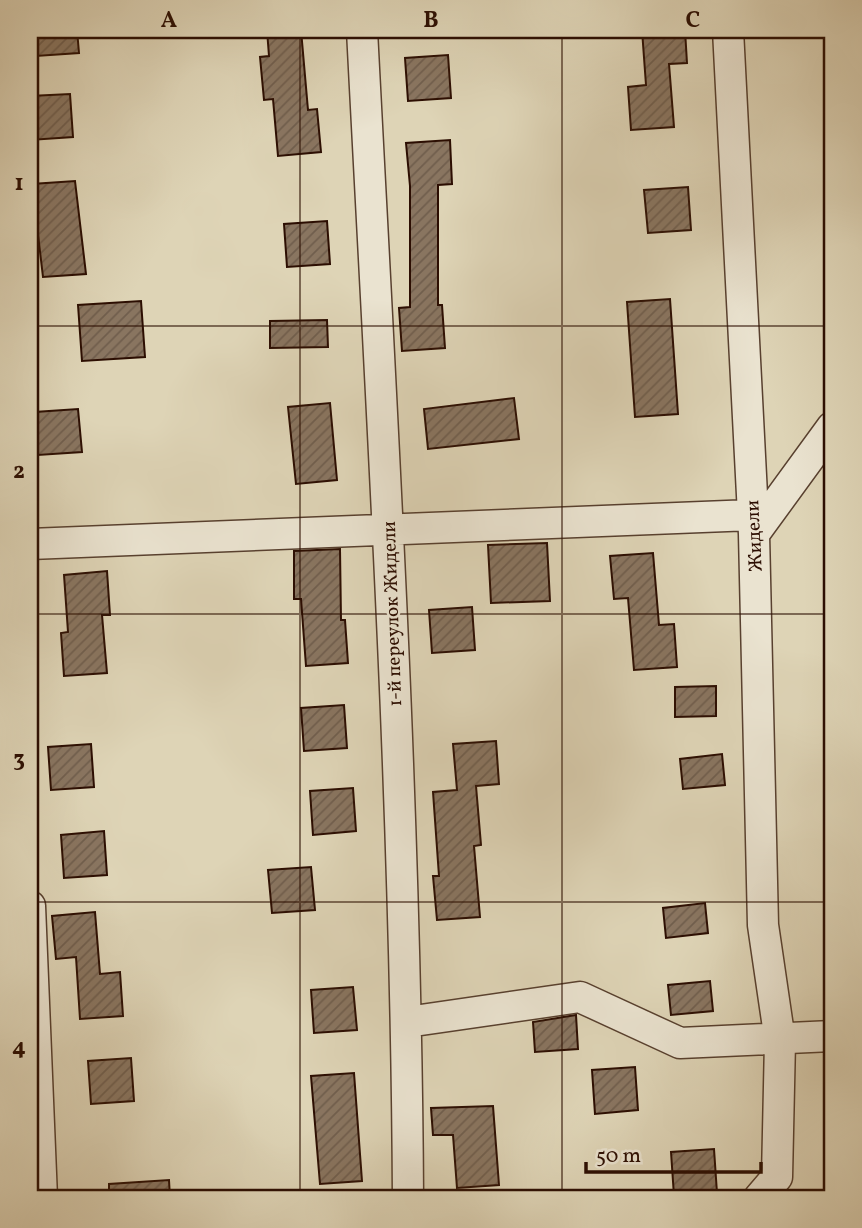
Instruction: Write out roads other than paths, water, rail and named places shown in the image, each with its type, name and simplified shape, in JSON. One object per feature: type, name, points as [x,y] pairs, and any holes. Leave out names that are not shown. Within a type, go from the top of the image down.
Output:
[{"type":"street","name":"1-й переулок Жидели","points":[[362,30],[388,530],[407,1022],[408,1198]]},
{"type":"street","name":"Жидели","points":[[728,30],[753,525],[763,925],[780,1041],[777,1177],[759,1198]]},
{"type":"street","points":[[30,544],[388,530],[753,525],[832,427]]},
{"type":"street","points":[[30,906],[42,1198]]},
{"type":"street","points":[[407,1022],[580,997],[680,1043],[780,1041],[832,1036]]}]
